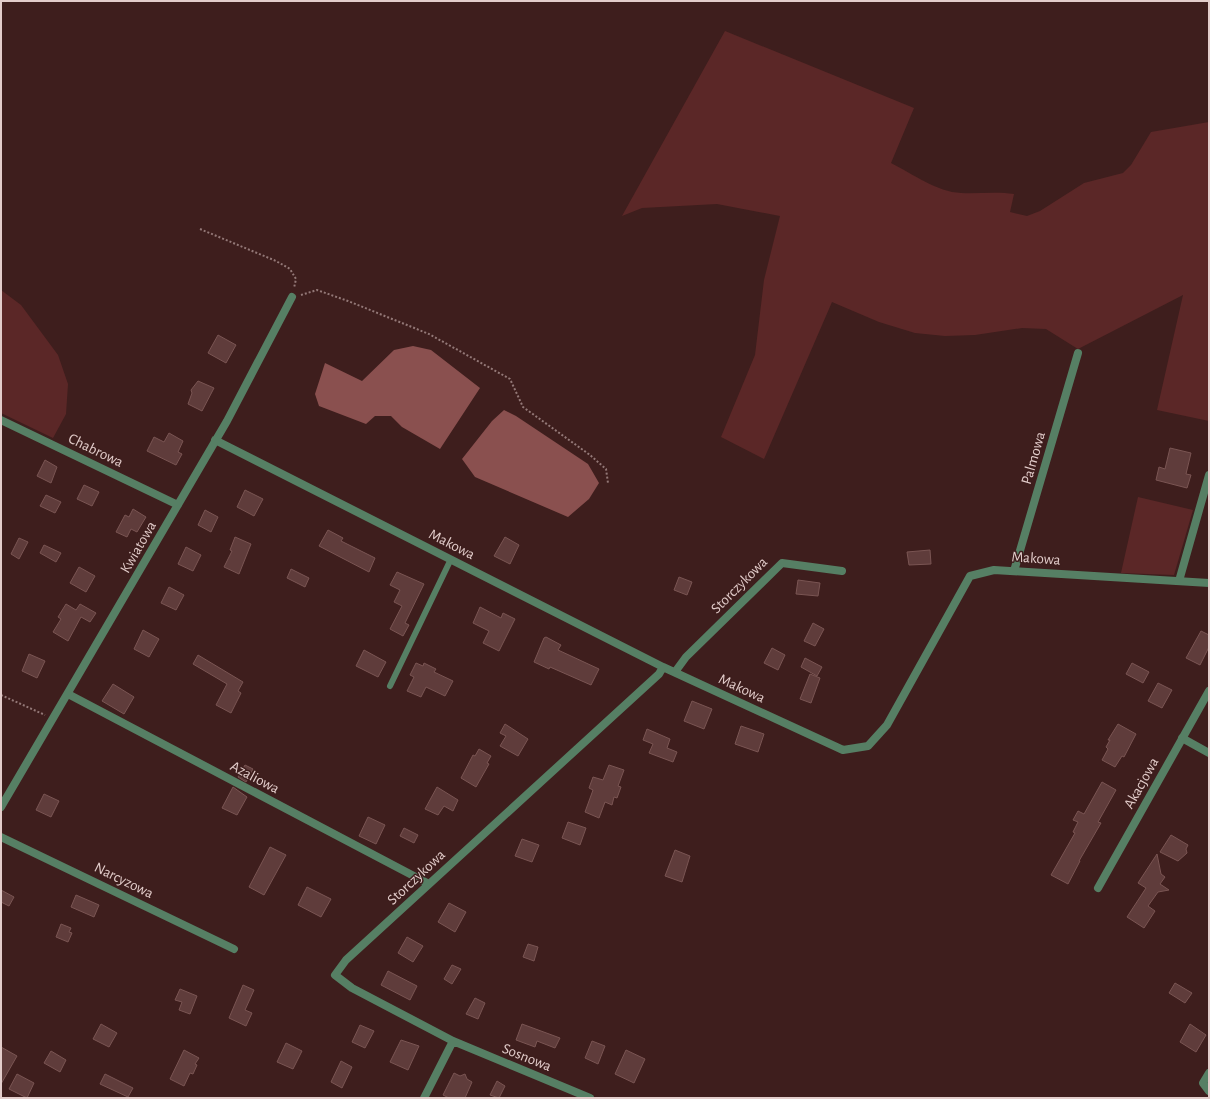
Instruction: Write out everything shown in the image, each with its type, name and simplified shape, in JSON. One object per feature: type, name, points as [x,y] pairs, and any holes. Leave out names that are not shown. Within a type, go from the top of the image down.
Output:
[{"type":"street","name":"Kwiatowa","points":[[1,807],[178,506],[292,297]]},
{"type":"street","name":"Palmowa","points":[[1014,571],[1078,353]]},
{"type":"street","name":"Chabrowa","points":[[1,420],[178,506]]},
{"type":"street","name":"Makowa","points":[[215,440],[663,667],[843,750],[868,746],[886,726],[970,576],[994,570],[1209,583]]},
{"type":"street","points":[[1179,581],[1209,475]]},
{"type":"street","name":"Storczykowa","points":[[675,672],[686,657],[782,563],[842,570]]},
{"type":"street","name":"Storczykowa","points":[[453,1041],[352,988],[335,975],[346,960],[659,674],[663,667]]},
{"type":"street","name":"Akacjowa","points":[[1098,888],[1209,691]]},
{"type":"street","name":"Azaliowa","points":[[68,694],[429,884]]},
{"type":"street","points":[[1182,738],[1209,753]]},
{"type":"street","name":"Narcyzowa","points":[[1,837],[234,948]]},
{"type":"street","points":[[424,1098],[453,1041]]},
{"type":"street","name":"Sosnowa","points":[[453,1041],[590,1098]]},
{"type":"street","points":[[1209,1073],[1203,1083],[1209,1091]]},
{"type":"lane","points":[[390,686],[451,559]]},
{"type":"path","points":[[200,229],[276,261],[290,269],[296,279],[292,297],[317,290],[331,295],[428,334],[510,379],[523,407],[590,455],[606,469],[608,483]]},
{"type":"path","points":[[1,695],[53,719]]},
{"type":"shaded area","points":[[725,31],[914,108],[891,163],[925,182],[952,192],[1014,194],[1010,212],[1027,216],[1040,211],[1084,183],[1123,173],[1131,165],[1151,132],[1209,122],[1209,421],[1157,410],[1183,295],[1078,349],[1046,329],[1022,328],[975,335],[945,336],[915,333],[879,322],[832,302],[764,459],[721,437],[755,355],[764,280],[780,216],[717,204],[642,208],[622,216]]},
{"type":"shaded area","points":[[1,290],[21,305],[58,355],[68,384],[66,414],[53,438],[1,413]]},
{"type":"shaded area","points":[[413,346],[431,350],[480,388],[440,449],[402,427],[391,416],[375,416],[366,424],[319,406],[315,394],[325,363],[362,381],[394,350]]},
{"type":"shaded area","points":[[504,410],[516,416],[588,464],[599,483],[589,499],[568,517],[475,477],[462,459],[492,421]]},
{"type":"shaded area","points":[[1138,497],[1193,510],[1174,575],[1121,573]]},
{"type":"building","points":[[218,335],[236,345],[226,363],[208,353]]},
{"type":"building","points":[[198,381],[214,388],[202,411],[188,404],[192,393],[191,390]]},
{"type":"building","points":[[169,433],[183,441],[178,452],[182,454],[176,465],[147,451],[154,437],[164,442]]},
{"type":"building","points":[[1170,448],[1191,453],[1186,474],[1191,475],[1187,488],[1156,480],[1159,467],[1165,469]]},
{"type":"building","points":[[45,460],[57,467],[51,483],[37,476]]},
{"type":"building","points":[[84,485],[99,492],[92,506],[77,499]]},
{"type":"building","points":[[245,490],[263,499],[254,516],[237,507]]},
{"type":"building","points":[[46,495],[61,502],[55,513],[40,506]]},
{"type":"building","points":[[133,509],[146,517],[137,532],[131,529],[127,537],[116,532],[125,515],[129,517]]},
{"type":"building","points":[[205,510],[218,517],[211,532],[198,525]]},
{"type":"building","points":[[328,530],[343,538],[341,541],[375,558],[369,572],[319,546]]},
{"type":"building","points":[[235,537],[251,544],[239,574],[224,567],[232,551],[230,550]]},
{"type":"building","points":[[505,537],[519,545],[510,564],[494,556]]},
{"type":"building","points":[[19,538],[28,542],[19,559],[11,554]]},
{"type":"building","points":[[44,545],[61,553],[56,562],[40,553]]},
{"type":"building","points":[[186,547],[201,555],[193,571],[178,564]]},
{"type":"building","points":[[930,550],[931,564],[909,565],[907,552]]},
{"type":"building","points":[[79,567],[95,576],[86,592],[70,583]]},
{"type":"building","points":[[291,569],[309,578],[305,587],[287,578]]},
{"type":"building","points":[[397,572],[424,584],[405,623],[409,625],[403,636],[390,629],[402,606],[394,602],[400,590],[390,585]]},
{"type":"building","points":[[679,577],[692,582],[687,595],[674,590]]},
{"type":"building","points":[[798,580],[820,583],[818,596],[796,594]]},
{"type":"building","points":[[169,587],[184,595],[176,610],[161,603]]},
{"type":"building","points":[[66,604],[76,610],[80,604],[96,613],[90,622],[81,617],[68,641],[53,632],[61,619],[58,617]]},
{"type":"building","points":[[480,607],[501,618],[503,613],[515,619],[499,651],[483,643],[489,631],[473,623]]},
{"type":"building","points":[[813,623],[824,629],[815,646],[804,641]]},
{"type":"building","points":[[143,630],[159,639],[149,657],[134,649]]},
{"type":"building","points":[[1201,631],[1209,635],[1209,647],[1200,665],[1186,658]]},
{"type":"building","points":[[546,637],[561,645],[558,650],[599,669],[591,685],[550,667],[549,669],[534,662],[544,638]]},
{"type":"building","points":[[772,648],[785,655],[778,670],[764,663]]},
{"type":"building","points":[[364,650],[386,662],[378,677],[356,666]]},
{"type":"building","points":[[29,654],[45,661],[37,678],[22,671]]},
{"type":"building","points":[[198,655],[243,682],[238,691],[241,693],[231,713],[216,705],[227,684],[193,664]]},
{"type":"building","points":[[805,658],[822,667],[817,676],[801,667]]},
{"type":"building","points":[[416,663],[423,666],[424,663],[436,669],[434,672],[453,681],[445,696],[426,687],[421,697],[407,691],[414,677],[410,675]]},
{"type":"building","points":[[1132,663],[1149,672],[1143,683],[1126,674]]},
{"type":"building","points":[[810,674],[820,678],[811,703],[800,699]]},
{"type":"building","points":[[1158,683],[1172,690],[1162,708],[1148,701]]},
{"type":"building","points":[[113,684],[134,697],[124,714],[102,701]]},
{"type":"building","points":[[692,701],[712,709],[704,729],[684,721]]},
{"type":"building","points":[[505,724],[528,739],[518,756],[500,746],[506,736],[500,733]]},
{"type":"building","points":[[1118,724],[1136,734],[1124,757],[1122,756],[1115,767],[1102,760],[1108,749],[1106,747],[1110,740],[1108,740]]},
{"type":"building","points":[[741,726],[764,734],[758,752],[735,744]]},
{"type":"building","points":[[647,729],[670,739],[667,748],[677,752],[673,762],[649,753],[653,744],[643,740]]},
{"type":"building","points":[[479,749],[491,756],[487,763],[489,764],[476,787],[461,778],[473,755],[475,756]]},
{"type":"building","points":[[245,765],[253,769],[246,782],[238,777]]},
{"type":"building","points":[[609,765],[624,770],[618,786],[621,787],[617,798],[614,797],[612,805],[605,802],[599,818],[585,812],[593,790],[589,788],[593,777],[603,780]]},
{"type":"building","points":[[1102,782],[1116,790],[1098,822],[1101,823],[1079,861],[1068,884],[1051,875],[1075,833],[1073,832],[1078,822],[1073,820],[1078,811],[1084,814]]},
{"type":"building","points":[[233,787],[247,797],[237,815],[222,808]]},
{"type":"building","points":[[437,787],[458,800],[453,811],[444,806],[438,815],[425,809]]},
{"type":"building","points":[[44,794],[59,801],[51,817],[36,810]]},
{"type":"building","points":[[368,817],[385,825],[376,844],[359,836]]},
{"type":"building","points":[[568,822],[586,828],[580,845],[562,838]]},
{"type":"building","points":[[404,828],[418,835],[414,843],[400,836]]},
{"type":"building","points":[[1171,835],[1188,845],[1186,849],[1187,853],[1178,861],[1160,852]]},
{"type":"building","points":[[522,839],[539,845],[532,862],[515,856]]},
{"type":"building","points":[[270,847],[286,855],[264,895],[249,887]]},
{"type":"building","points":[[675,850],[690,856],[682,882],[665,876]]},
{"type":"building","points":[[1157,854],[1161,874],[1165,877],[1160,884],[1169,890],[1158,892],[1148,906],[1155,911],[1144,928],[1127,917],[1146,888],[1138,883]]},
{"type":"building","points":[[307,887],[331,899],[321,917],[298,905]]},
{"type":"building","points":[[1,890],[14,897],[9,906],[1,902]]},
{"type":"building","points":[[76,895],[99,905],[94,917],[71,907]]},
{"type":"building","points":[[449,903],[466,912],[455,932],[438,922]]},
{"type":"building","points":[[61,924],[71,928],[69,932],[72,933],[68,942],[56,937]]},
{"type":"building","points":[[407,937],[423,946],[413,962],[398,953]]},
{"type":"building","points":[[528,944],[538,947],[534,961],[523,957]]},
{"type":"building","points":[[452,965],[461,969],[452,984],[444,979]]},
{"type":"building","points":[[388,971],[417,986],[410,1000],[381,985]]},
{"type":"building","points":[[1175,983],[1192,993],[1185,1003],[1169,993]]},
{"type":"building","points":[[243,985],[254,990],[245,1010],[252,1013],[246,1026],[229,1018]]},
{"type":"building","points":[[180,989],[197,996],[190,1014],[179,1010],[182,1002],[175,1000]]},
{"type":"building","points":[[475,998],[485,1003],[478,1019],[466,1014]]},
{"type":"building","points":[[101,1024],[117,1033],[109,1047],[93,1039]]},
{"type":"building","points":[[522,1024],[560,1038],[555,1048],[537,1041],[535,1047],[516,1040]]},
{"type":"building","points":[[1190,1024],[1206,1035],[1196,1052],[1180,1042]]},
{"type":"building","points":[[360,1025],[374,1031],[365,1048],[352,1042]]},
{"type":"building","points":[[401,1040],[419,1046],[408,1070],[390,1062]]},
{"type":"building","points":[[592,1041],[605,1046],[598,1064],[585,1058]]},
{"type":"building","points":[[286,1043],[302,1051],[293,1069],[277,1062]]},
{"type":"building","points":[[1,1047],[17,1056],[1,1084]]},
{"type":"building","points":[[184,1050],[199,1058],[195,1064],[197,1065],[193,1074],[190,1073],[184,1086],[170,1079]]},
{"type":"building","points":[[626,1050],[645,1059],[634,1083],[615,1074]]},
{"type":"building","points":[[51,1051],[66,1060],[60,1072],[44,1063]]},
{"type":"building","points":[[341,1061],[352,1067],[342,1088],[331,1082]]},
{"type":"building","points":[[454,1073],[460,1076],[465,1074],[467,1079],[472,1082],[465,1098],[449,1098],[443,1095]]},
{"type":"building","points":[[17,1074],[34,1083],[27,1098],[9,1089]]},
{"type":"building","points":[[105,1074],[133,1088],[128,1097],[100,1084]]},
{"type":"building","points":[[497,1081],[505,1086],[499,1098],[490,1095]]}]
